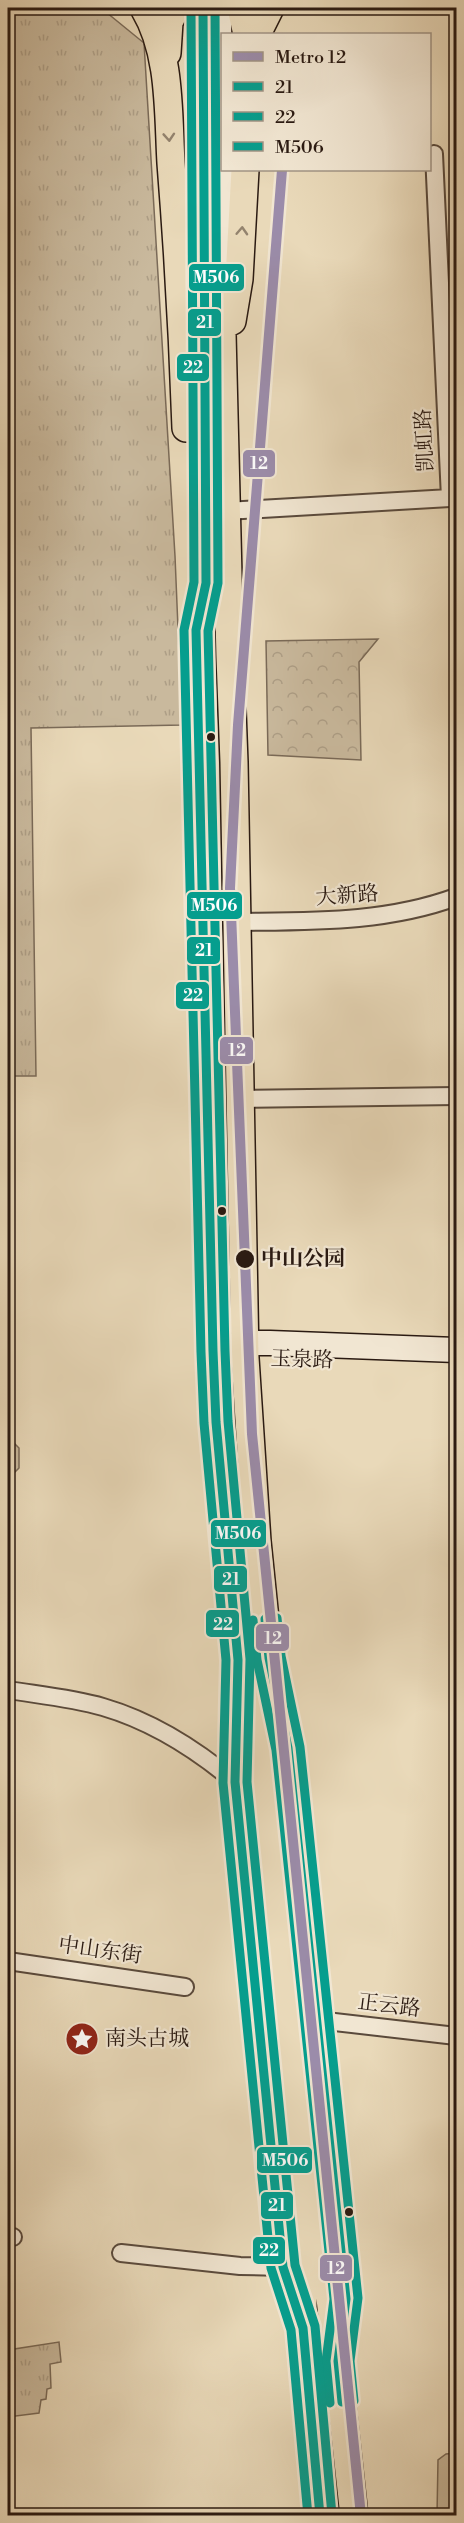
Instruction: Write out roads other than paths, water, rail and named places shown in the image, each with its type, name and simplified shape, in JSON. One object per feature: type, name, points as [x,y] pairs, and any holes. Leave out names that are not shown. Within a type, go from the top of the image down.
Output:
[{"type":"main road","points":[[144,8],[154,24],[160,43],[165,79],[183,351],[189,584],[196,630],[216,1422],[238,1660],[246,1708],[300,2231],[303,2263],[303,2328],[320,2516]]},
{"type":"main road","points":[[165,79],[170,22],[176,8]]},
{"type":"main road","points":[[241,8],[247,33]]},
{"type":"main road","points":[[258,33],[270,8]]},
{"type":"main road","points":[[245,171],[239,279],[213,373],[226,512],[245,1351],[257,1541],[269,1658],[271,1762],[354,2516]]},
{"type":"main road","points":[[196,630],[206,583],[213,373],[212,292]]},
{"type":"main road","points":[[282,1862],[303,1880]]},
{"type":"street","points":[[203,8],[212,292]]},
{"type":"street","points":[[212,292],[219,8]]},
{"type":"street","name":"凯虹路","points":[[226,512],[450,498],[434,154]]},
{"type":"street","points":[[196,630],[229,629]]},
{"type":"street","name":"大新路","points":[[237,922],[372,918],[428,908],[456,897]]},
{"type":"street","points":[[240,1099],[456,1096]]},
{"type":"street","name":"玉泉路","points":[[213,1351],[456,1350]]},
{"type":"street","name":"玉泉路","points":[[245,1351],[456,1364]]},
{"type":"street","points":[[269,1658],[288,1748],[346,2299],[338,2361]]},
{"type":"street","points":[[238,1660],[235,1782],[283,2267],[303,2328]]},
{"type":"street","points":[[8,1690],[91,1704],[122,1714],[184,1745],[235,1782]]},
{"type":"street","name":"中山东街","points":[[8,1961],[185,1987]]},
{"type":"street","name":"正云路","points":[[317,2020],[456,2036]]},
{"type":"street","points":[[121,2253],[240,2266],[283,2267]]},
{"type":"metro line","name":"12","points":[[282,171],[238,725],[230,888],[252,1434],[361,2516]]},
{"type":"place","name":"中山公园","points":[[245,1259]]},
{"type":"place","name":"南头古城","points":[[82,2039]]}]
